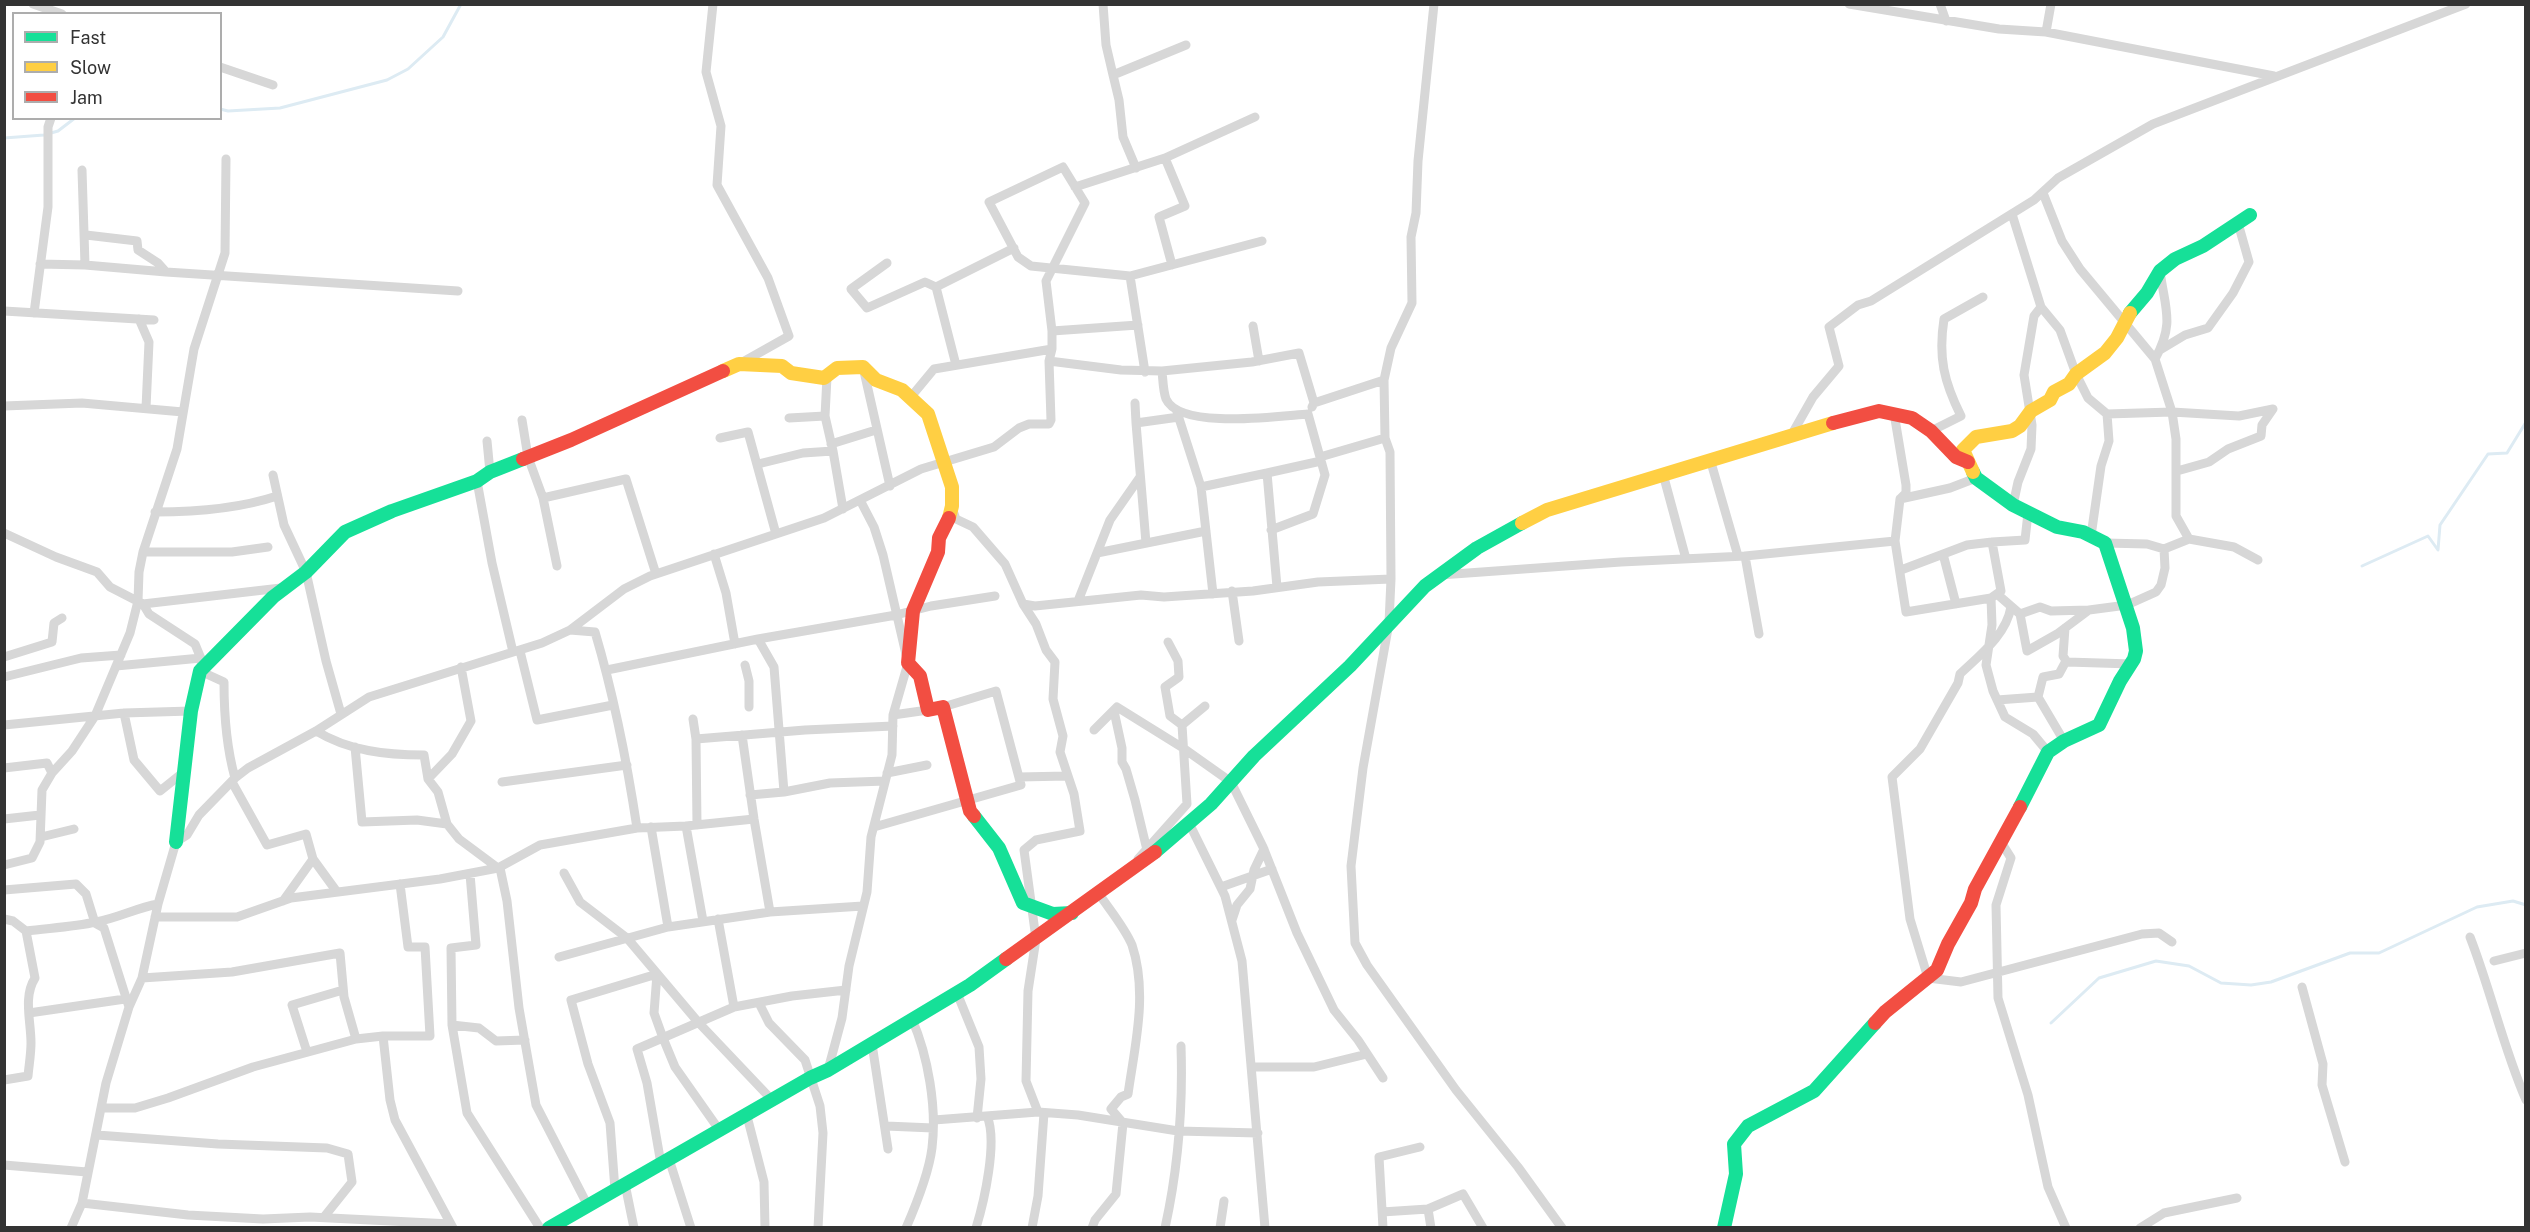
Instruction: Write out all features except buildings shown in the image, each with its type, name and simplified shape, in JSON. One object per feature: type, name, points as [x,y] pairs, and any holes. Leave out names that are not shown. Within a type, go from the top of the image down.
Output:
[{"type":"street","points":[[33,4],[56,12]]},
{"type":"street","points":[[200,665],[273,597],[306,572],[345,532],[358,524],[477,481],[490,472],[528,458],[739,364],[789,336],[768,278],[717,185],[721,126],[706,72],[713,4]]},
{"type":"street","points":[[1103,4],[1106,45],[1119,100],[1124,137],[1136,168]]},
{"type":"street","points":[[1434,4],[1418,161],[1416,213],[1411,237],[1412,303],[1391,348],[1384,380],[1385,438],[1390,452],[1389,623],[1364,768],[1351,866],[1355,943],[1367,965],[1456,1090],[1518,1167],[1562,1227]]},
{"type":"street","points":[[1849,4],[1999,29],[2046,32],[2274,76]]},
{"type":"street","points":[[1940,4],[1946,21]]},
{"type":"street","points":[[2046,32],[2051,4]]},
{"type":"street","points":[[1792,434],[1813,397],[1839,366],[1829,327],[1858,305],[1872,301],[2012,214],[2043,193],[2058,178],[2153,124],[2466,4]]},
{"type":"street","points":[[1113,75],[1186,45]]},
{"type":"street","points":[[222,68],[273,85]]},
{"type":"street","points":[[1075,188],[1165,159],[1255,117]]},
{"type":"street","points":[[34,313],[48,207],[49,123]]},
{"type":"street","points":[[4,865],[32,858],[41,837],[42,790],[95,716],[130,633],[140,603],[139,572],[143,552],[177,449],[194,349],[225,253],[226,159]]},
{"type":"street","points":[[1165,159],[1185,206],[1159,217],[1172,265]]},
{"type":"street","points":[[176,842],[186,835],[199,815],[233,780],[278,750],[316,731],[369,697],[516,651],[570,630],[624,589],[656,574],[824,518],[921,469],[943,464],[960,456],[981,453],[994,447],[1018,428],[1029,424],[1048,424],[1051,420],[1049,361],[1052,331],[1046,281],[1053,268],[1085,203],[1063,167],[989,202],[1018,257],[1031,266],[1053,268],[1130,276],[1262,241]]},
{"type":"street","points":[[82,170],[86,235],[85,265]]},
{"type":"street","points":[[2043,193],[2062,241],[2080,268],[2155,359],[2172,412],[2177,471],[2176,516],[2189,538]]},
{"type":"street","points":[[2012,214],[2041,307],[2060,330],[2076,374],[2088,398],[2107,414],[2172,412],[2239,416],[2273,409],[2262,425],[2261,436],[2228,449],[2209,462],[2177,471]]},
{"type":"street","points":[[2160,350],[2185,335],[2208,328],[2233,293],[2249,262],[2244,219],[2203,246],[2175,259],[2160,271],[2147,293],[2132,311],[2117,338],[2100,358],[2076,374],[2070,384],[2054,392],[2050,400],[2030,412],[2020,426],[2012,431],[1973,438],[1963,450],[1968,462],[1976,478],[2013,505],[2057,527],[2083,532],[2105,543],[2147,544],[2164,549],[2189,538],[2234,547],[2258,560]]},
{"type":"street","points":[[86,235],[137,240],[138,250],[158,263],[166,272]]},
{"type":"street","points":[[887,263],[851,289],[867,308],[925,282],[936,286],[1014,249]]},
{"type":"street","points":[[40,264],[85,265],[216,277],[458,291]]},
{"type":"street","points":[[2155,359],[2164,342],[2169,318],[2160,271]]},
{"type":"street","points":[[1130,276],[1145,372]]},
{"type":"street","points":[[936,286],[956,365]]},
{"type":"street","points":[[1930,431],[1961,416],[1943,372],[1941,341],[1944,319],[1983,297]]},
{"type":"street","points":[[2013,505],[2018,482],[2031,450],[2032,425],[2024,375],[2034,316],[2041,307]]},
{"type":"street","points":[[4,311],[154,320]]},
{"type":"street","points":[[139,319],[149,342],[146,408]]},
{"type":"street","points":[[1052,331],[1138,325]]},
{"type":"street","points":[[1253,326],[1259,361]]},
{"type":"street","points":[[910,398],[934,369],[1052,349]]},
{"type":"street","points":[[1049,361],[1145,372],[1259,361],[1299,353],[1314,402],[1308,414],[1325,475],[1313,514],[1271,530]]},
{"type":"street","points":[[739,364],[782,366],[791,373],[824,378],[837,368],[863,367],[876,380],[902,390],[928,414],[952,487],[952,508],[946,527],[939,538],[938,552],[913,610],[908,663],[893,715],[892,755],[871,837],[867,892],[849,966],[842,1018],[828,1070]]},
{"type":"street","points":[[863,367],[890,486]]},
{"type":"street","points":[[1162,371],[1166,400],[1178,413],[1201,487],[1213,594]]},
{"type":"street","points":[[827,376],[825,416],[843,509]]},
{"type":"street","points":[[1314,402],[1384,380]]},
{"type":"street","points":[[4,406],[54,402],[183,412]]},
{"type":"street","points":[[1135,402],[1146,543]]},
{"type":"street","points":[[549,1227],[564,1223],[587,1204],[828,1070],[957,993],[1105,890],[1145,861],[1211,804],[1293,717],[1350,666],[1425,586],[1477,548],[1547,510],[1710,459],[1724,457],[1792,434],[1879,411],[1912,418],[1930,431],[1956,457],[1968,462]]},
{"type":"street","points":[[1136,423],[1179,412],[1215,419],[1308,414]]},
{"type":"street","points":[[1894,414],[1906,484],[1906,493],[1900,499],[1895,541],[1906,612],[1994,596],[2001,591],[1992,542]]},
{"type":"street","points":[[2091,536],[2101,466],[2109,441],[2107,414]]},
{"type":"street","points":[[789,418],[825,416]]},
{"type":"street","points":[[522,420],[528,458],[543,498],[557,566]]},
{"type":"street","points":[[758,464],[832,447],[876,430]]},
{"type":"street","points":[[720,438],[748,432],[777,534]]},
{"type":"street","points":[[1201,487],[1321,459],[1385,438]]},
{"type":"street","points":[[488,441],[490,472]]},
{"type":"street","points":[[1710,459],[1742,556],[1759,634]]},
{"type":"street","points":[[1267,473],[1277,587]]},
{"type":"street","points":[[273,474],[284,525],[306,572],[326,661],[341,714]]},
{"type":"street","points":[[1663,474],[1686,559]]},
{"type":"street","points":[[1078,601],[1110,520],[1140,477]]},
{"type":"street","points":[[1900,499],[1950,488],[1976,478]]},
{"type":"street","points":[[543,498],[626,479],[656,574]]},
{"type":"street","points":[[477,481],[492,563],[537,720],[614,705]]},
{"type":"street","points":[[155,512],[190,512],[249,505],[277,496]]},
{"type":"street","points":[[860,500],[874,527],[908,663],[920,676],[928,710]]},
{"type":"street","points":[[952,508],[956,519],[973,527],[1005,564],[1023,604],[1036,624],[1046,650],[1055,662],[1053,699],[1063,736],[1060,752],[1074,794],[1080,831],[1036,840],[1024,850],[1028,861],[1036,939],[1028,991],[1026,1081],[1041,1113],[1038,1196],[1032,1227]]},
{"type":"street","points":[[1900,570],[1967,545],[2025,540],[2028,513]]},
{"type":"street","points":[[1097,553],[1206,531]]},
{"type":"street","points":[[4,534],[97,572],[110,587],[140,603],[149,614],[195,644],[200,665],[176,842],[158,904],[142,978],[127,1003],[106,1083],[98,1135],[87,1172],[82,1203],[71,1227]]},
{"type":"street","points":[[1439,576],[1742,556],[1895,541]]},
{"type":"street","points":[[1724,1227],[1736,1174],[1734,1144],[1748,1126],[1814,1091],[1885,1012],[1928,978],[1940,965],[1948,944],[1971,903],[1975,889],[2048,752],[2064,741],[2099,725],[2106,714],[2120,681],[2132,664],[2136,651],[2127,605],[2105,543]]},
{"type":"street","points":[[143,552],[232,552],[268,547]]},
{"type":"street","points":[[2020,614],[2040,607],[2051,610],[2089,610],[2127,605],[2156,592],[2161,585],[2165,568],[2164,549]]},
{"type":"street","points":[[714,554],[726,594],[735,644]]},
{"type":"street","points":[[1944,554],[1956,603]]},
{"type":"street","points":[[1023,604],[1035,606],[1141,595],[1213,594],[1318,582],[1391,579]]},
{"type":"street","points":[[140,603],[276,590],[289,584]]},
{"type":"street","points":[[1232,591],[1239,641]]},
{"type":"street","points":[[607,670],[758,639],[995,596]]},
{"type":"street","points":[[1994,596],[2020,614],[2027,651],[2089,610]]},
{"type":"street","points":[[1994,596],[1986,665],[1997,700],[2005,717],[2033,734],[2048,752]]},
{"type":"street","points":[[1928,978],[1910,919],[1892,777],[1920,749],[1958,683],[1960,674],[2008,622],[2011,607]]},
{"type":"street","points":[[4,657],[52,642],[54,623],[62,618]]},
{"type":"street","points":[[2065,628],[2063,656],[2066,661]]},
{"type":"street","points":[[570,630],[595,632],[607,670],[627,765],[637,828]]},
{"type":"street","points":[[758,639],[774,667],[784,792]]},
{"type":"street","points":[[1168,642],[1178,661],[1179,677],[1165,687],[1170,716],[1182,725]]},
{"type":"street","points":[[4,677],[81,658],[121,655]]},
{"type":"street","points":[[2066,661],[2132,664]]},
{"type":"street","points":[[2064,741],[2038,697],[2043,677],[2059,674],[2066,661]]},
{"type":"street","points":[[116,666],[200,665],[224,682],[226,739],[233,780],[267,844],[306,834],[313,859],[337,892]]},
{"type":"street","points":[[745,665],[749,681],[749,707]]},
{"type":"street","points":[[428,779],[452,754],[471,721],[461,667]]},
{"type":"street","points":[[874,827],[1021,785],[996,691],[943,707],[893,715]]},
{"type":"street","points":[[1997,700],[2038,697]]},
{"type":"street","points":[[1182,725],[1205,706]]},
{"type":"street","points":[[943,707],[970,811],[999,848],[1023,903],[1053,914],[1072,913]]},
{"type":"street","points":[[1094,730],[1117,707],[1183,748],[1231,782],[1264,849],[1297,933],[1334,1010],[1383,1078]]},
{"type":"street","points":[[4,725],[124,713],[192,711]]},
{"type":"street","points":[[1114,711],[1122,747],[1122,762],[1136,800],[1147,850]]},
{"type":"street","points":[[124,713],[134,760],[160,791],[185,771]]},
{"type":"street","points":[[693,719],[696,739],[697,825]]},
{"type":"street","points":[[1105,890],[1147,850],[1188,804],[1182,725]]},
{"type":"street","points":[[696,739],[893,726]]},
{"type":"street","points":[[316,731],[331,740],[382,754],[424,755],[428,779],[438,792],[447,824],[459,839],[499,868],[536,1105],[587,1204]]},
{"type":"street","points":[[742,735],[770,912]]},
{"type":"street","points":[[355,747],[362,822],[417,820],[447,824]]},
{"type":"street","points":[[4,768],[47,763],[52,773]]},
{"type":"street","points":[[502,782],[627,765]]},
{"type":"street","points":[[750,795],[886,777],[927,765]]},
{"type":"street","points":[[1018,777],[1067,776]]},
{"type":"street","points":[[4,819],[40,815]]},
{"type":"street","points":[[155,917],[237,916],[282,901],[499,868],[540,844],[637,828],[754,819]]},
{"type":"street","points":[[1189,823],[1221,887],[1242,962],[1265,1227]]},
{"type":"street","points":[[686,826],[703,921]]},
{"type":"street","points":[[651,828],[668,927]]},
{"type":"street","points":[[41,837],[74,829]]},
{"type":"street","points":[[2001,842],[2011,858],[1996,905],[1998,998],[2028,1095],[2048,1187],[2066,1227]]},
{"type":"street","points":[[1231,920],[1237,905],[1250,889],[1252,877],[1264,849]]},
{"type":"street","points":[[282,901],[313,859]]},
{"type":"street","points":[[1221,887],[1272,869]]},
{"type":"street","points":[[470,873],[476,945],[451,948],[452,1025],[467,1113],[540,1227]]},
{"type":"street","points":[[564,873],[580,902],[627,938],[698,1022],[773,1101]]},
{"type":"street","points":[[4,890],[76,884],[86,894],[94,923]]},
{"type":"street","points":[[102,1108],[135,1108],[253,1067],[356,1039],[383,1035],[430,1036],[425,947],[408,947],[400,884]]},
{"type":"street","points":[[1092,1227],[1116,1194],[1123,1123],[1111,1109],[1121,1097],[1128,1094],[1138,1026],[1141,981],[1131,943],[1105,890]]},
{"type":"street","points":[[26,931],[94,923],[119,917],[137,908],[158,904]]},
{"type":"street","points":[[559,957],[668,927],[703,921],[770,912],[863,906]]},
{"type":"street","points":[[4,919],[13,921],[26,931],[36,978],[30,987],[31,1045],[28,1076],[4,1080]]},
{"type":"street","points":[[718,919],[734,1007]]},
{"type":"street","points":[[94,923],[104,927],[127,1003]]},
{"type":"street","points":[[1928,978],[1961,981],[2142,934],[2159,933],[2172,942]]},
{"type":"street","points":[[2470,937],[2483,970],[2509,1062],[2526,1100]]},
{"type":"street","points":[[142,978],[232,972],[340,953],[343,990],[356,1039]]},
{"type":"street","points":[[2494,961],[2526,953]]},
{"type":"street","points":[[657,974],[654,1013],[663,1038],[675,1067],[720,1131]]},
{"type":"street","points":[[634,1227],[620,1187],[610,1123],[588,1064],[571,1000],[657,974]]},
{"type":"street","points":[[2302,987],[2323,1064],[2322,1084],[2345,1162]]},
{"type":"street","points":[[307,1052],[292,1005],[343,990]]},
{"type":"street","points":[[691,1227],[665,1162],[648,1083],[637,1049],[734,1007],[792,996],[846,990]]},
{"type":"street","points":[[957,993],[979,1047],[981,1079],[976,1118]]},
{"type":"street","points":[[29,1012],[127,1003]]},
{"type":"street","points":[[759,1003],[769,1023],[805,1060],[820,1106],[823,1133],[818,1227]]},
{"type":"street","points":[[906,1227],[929,1163],[933,1124],[924,1047],[912,1019]]},
{"type":"street","points":[[452,1025],[479,1028],[496,1041],[525,1040]]},
{"type":"street","points":[[383,1035],[390,1100],[395,1120],[452,1226]]},
{"type":"street","points":[[872,1044],[888,1149]]},
{"type":"street","points":[[1165,1227],[1170,1204],[1182,1087],[1181,1046]]},
{"type":"street","points":[[1252,1067],[1314,1067],[1367,1054]]},
{"type":"street","points":[[886,1126],[933,1124],[987,1116],[1041,1113],[1078,1115],[1178,1131],[1258,1133]]},
{"type":"street","points":[[747,1116],[764,1182],[765,1227]]},
{"type":"street","points":[[976,1227],[984,1203],[991,1144],[991,1124],[987,1116]]},
{"type":"street","points":[[98,1135],[218,1144],[327,1148],[348,1154],[352,1182],[324,1217]]},
{"type":"street","points":[[1383,1227],[1379,1157],[1420,1147]]},
{"type":"street","points":[[5,1164],[87,1172]]},
{"type":"street","points":[[1382,1212],[1428,1209],[1463,1194],[1483,1227]]},
{"type":"street","points":[[2139,1227],[2163,1213],[2237,1198]]},
{"type":"street","points":[[1220,1227],[1224,1201]]},
{"type":"street","points":[[82,1203],[188,1215],[227,1215],[264,1219],[324,1217],[452,1226]]},
{"type":"street","points":[[1428,1209],[1431,1227]]},
{"type":"waterway","points":[[222,110],[280,108],[387,80],[408,69],[443,37],[461,4]]},
{"type":"waterway","points":[[4,138],[44,135],[58,131],[72,120]]},
{"type":"waterway","points":[[2362,566],[2428,536],[2438,550],[2440,525],[2488,454],[2507,453],[2526,422]]},
{"type":"waterway","points":[[2051,1023],[2099,978],[2156,961],[2189,966],[2221,983],[2251,985],[2271,982],[2350,953],[2379,953],[2477,907],[2513,901],[2526,905]]},
{"type":"traffic: fast","points":[[2130,313],[2147,293],[2160,271],[2175,259],[2203,246],[2250,215]]},
{"type":"traffic: fast","points":[[176,842],[191,711],[200,671],[273,597],[306,572],[345,532],[392,511],[477,481],[490,472],[523,459]]},
{"type":"traffic: fast","points":[[1973,472],[1976,478],[2013,505],[2057,527],[2083,532],[2105,543],[2133,628],[2136,651],[2134,659],[2120,681],[2099,725],[2064,741],[2048,752],[2020,807]]},
{"type":"traffic: fast","points":[[1155,852],[1211,804],[1254,756],[1350,666],[1425,586],[1477,548],[1522,523]]},
{"type":"traffic: fast","points":[[974,816],[999,848],[1023,903],[1053,914],[1072,913]]},
{"type":"traffic: fast","points":[[549,1228],[810,1078],[828,1070],[970,985],[1006,959]]},
{"type":"traffic: fast","points":[[1724,1228],[1736,1174],[1734,1144],[1748,1126],[1814,1091],[1875,1023]]},
{"type":"traffic: slow","points":[[1973,472],[1963,450],[1976,437],[2012,431],[2020,426],[2031,411],[2050,400],[2054,392],[2069,384],[2076,374],[2105,353],[2117,338],[2130,313]]},
{"type":"traffic: slow","points":[[723,371],[739,364],[782,366],[791,373],[824,378],[837,368],[863,367],[876,380],[902,390],[928,414],[952,487],[952,506],[949,518]]},
{"type":"traffic: slow","points":[[1522,523],[1547,510],[1833,423]]},
{"type":"traffic: jam","points":[[523,459],[571,440],[723,371]]},
{"type":"traffic: jam","points":[[1833,423],[1879,411],[1912,418],[1931,431],[1956,457],[1968,462]]},
{"type":"traffic: jam","points":[[949,518],[939,538],[938,552],[913,611],[908,663],[920,676],[928,710],[943,707],[970,811],[974,816]]},
{"type":"traffic: jam","points":[[1875,1023],[1885,1012],[1937,970],[1948,944],[1971,903],[1975,889],[2020,807]]},
{"type":"traffic: jam","points":[[1006,959],[1155,852]]}]
